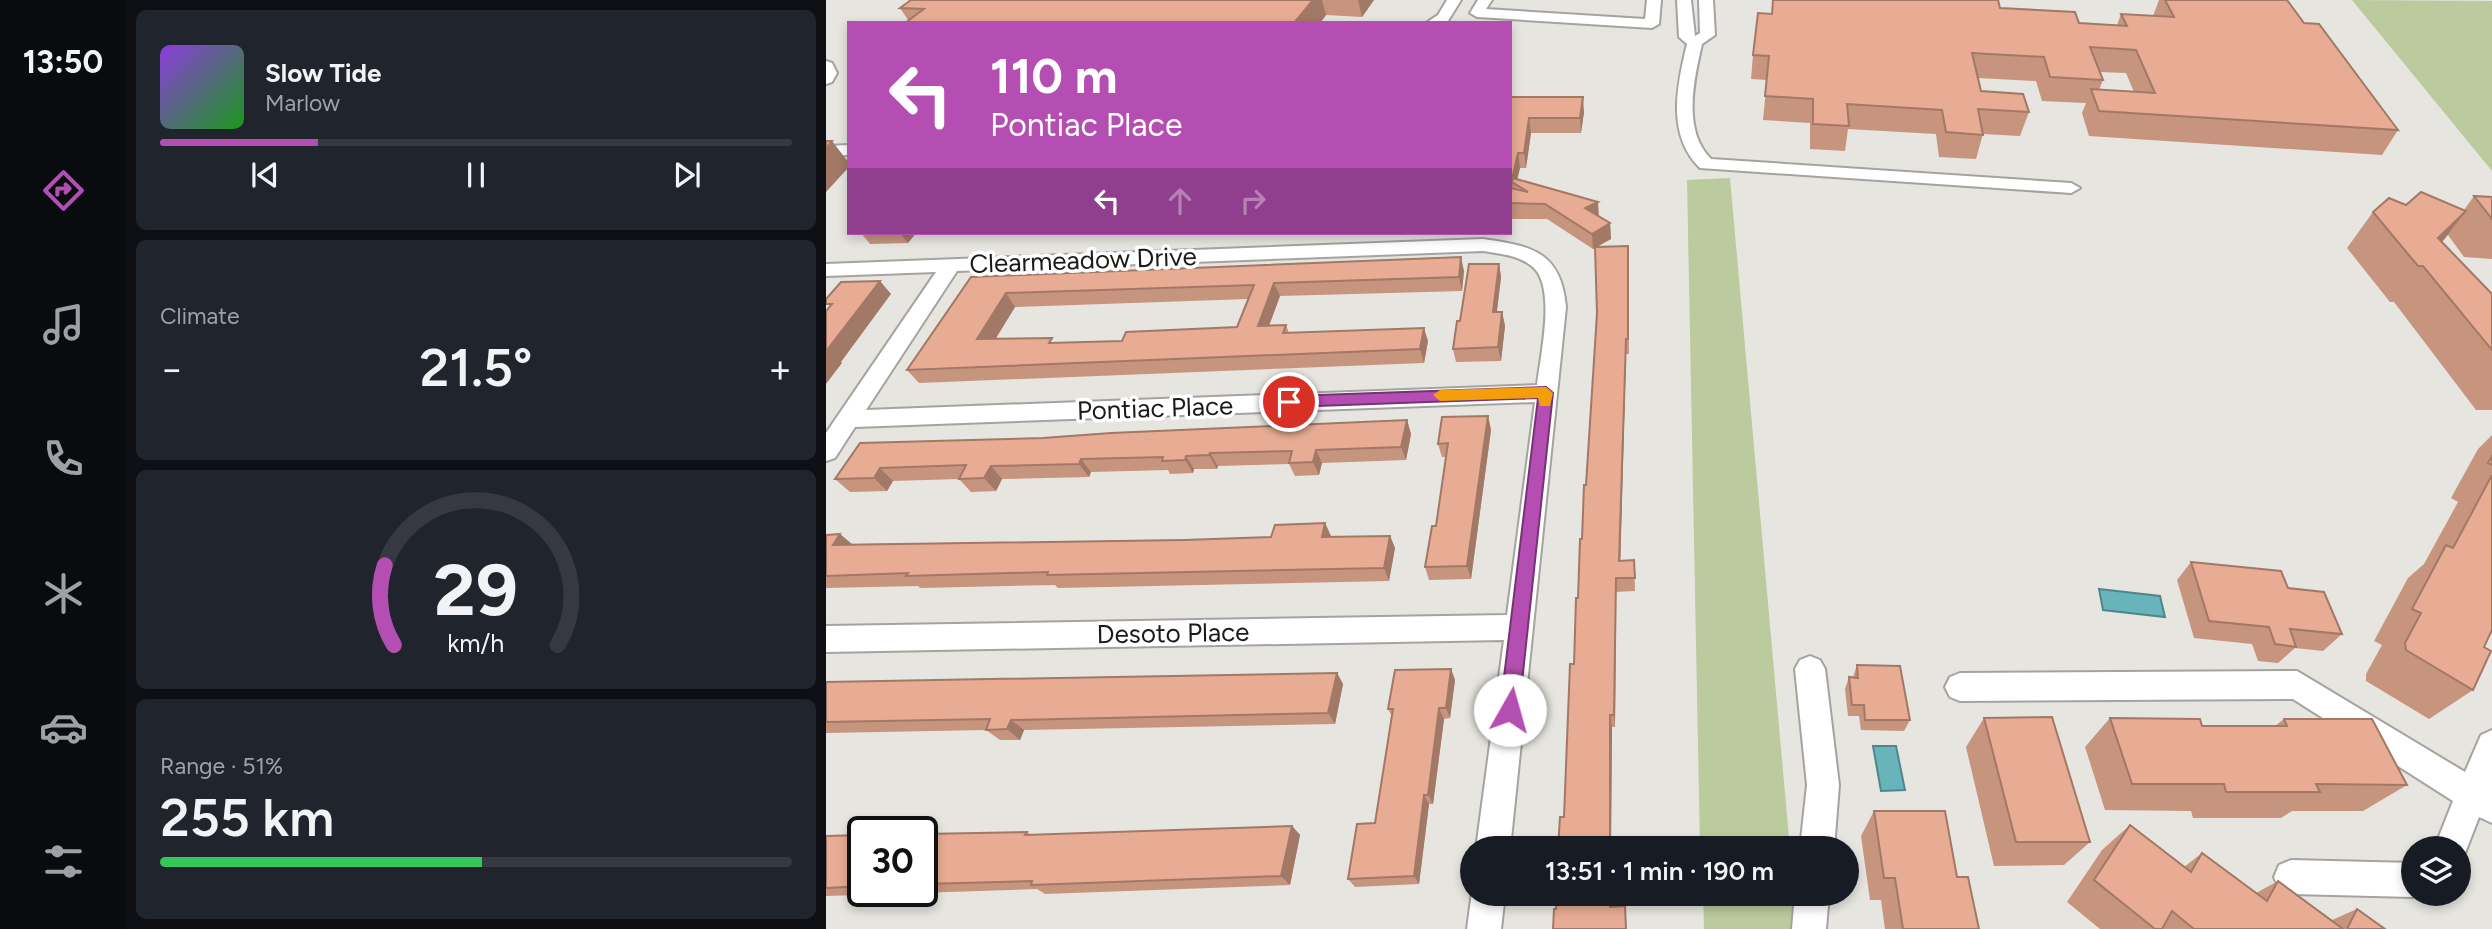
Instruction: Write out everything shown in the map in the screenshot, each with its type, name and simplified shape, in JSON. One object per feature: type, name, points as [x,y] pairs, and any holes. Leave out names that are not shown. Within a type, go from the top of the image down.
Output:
[{"type":"street","points":[[1437,21],[1443,18],[1454,0]]},
{"type":"street","points":[[1485,0],[1477,13],[1652,23],[1654,0]]},
{"type":"street","points":[[1684,0],[1686,37],[1695,43]]},
{"type":"street","points":[[1706,0],[1708,35],[1695,43],[1689,66],[1686,106],[1687,140],[1697,158],[1706,164],[2071,188]]},
{"type":"street","points":[[1559,18],[1568,1]]},
{"type":"street","points":[[826,66],[829,73],[826,79]]},
{"type":"street","points":[[826,151],[847,150]]},
{"type":"street","name":"Clearmeadow Drive","points":[[826,270],[1432,246],[1496,247],[1534,258],[1554,280],[1557,294],[1555,328],[1495,836]]},
{"type":"street","points":[[826,452],[951,265]]},
{"type":"street","name":"Pontiac Place","points":[[849,419],[1546,393]]},
{"type":"street","name":"Desoto Place","points":[[826,639],[1519,627]]},
{"type":"street","points":[[1810,669],[1823,785],[1818,836]]},
{"type":"street","points":[[1960,687],[2297,685],[2482,800]]},
{"type":"street","points":[[2458,836],[2482,800],[2492,745]]},
{"type":"street","points":[[2291,877],[2401,880]]},
{"type":"street","points":[[1484,929],[1487,906]]},
{"type":"street","points":[[1809,929],[1811,906]]},
{"type":"green space","points":[[2352,0],[2492,1],[2492,171]]},
{"type":"green space","points":[[1730,178],[1789,836],[1700,836],[1687,180]]},
{"type":"green space","points":[[1703,906],[1795,906],[1796,929],[1704,929]]},
{"type":"water","points":[[2099,589],[2160,596],[2165,617],[2103,610]]},
{"type":"water","points":[[1873,746],[1896,746],[1905,790],[1881,791]]},
{"type":"building","points":[[911,0],[1313,0],[1296,21],[908,21],[924,9],[900,8]]},
{"type":"building","points":[[1773,0],[1998,0],[2000,8],[2075,12],[2079,23],[2127,26],[2121,14],[2174,17],[2165,0],[2287,0],[2304,23],[2319,24],[2398,130],[2099,111],[2091,89],[2155,93],[2136,50],[2090,47],[2103,80],[2050,77],[2044,57],[1972,53],[1981,91],[2023,94],[2029,112],[1978,109],[1983,135],[1946,132],[1942,110],[1847,104],[1849,126],[1813,124],[1813,99],[1765,96],[1769,56],[1753,55],[1758,13],[1772,14]]},
{"type":"building","points":[[1512,97],[1583,97],[1580,118],[1529,118],[1524,153],[1518,153],[1512,179]]},
{"type":"building","points":[[1513,178],[1598,202],[1585,208],[1610,223],[1592,234],[1545,204],[1512,203],[1512,188],[1528,192],[1512,182]]},
{"type":"building","points":[[2421,192],[2466,211],[2438,238],[2492,294],[2492,350],[2423,266],[2418,266],[2373,212],[2389,198],[2406,205]]},
{"type":"building","points":[[2474,196],[2492,197],[2492,219]]},
{"type":"building","points":[[1628,246],[1628,339],[1619,561],[1634,560],[1635,578],[1616,578],[1614,715],[1610,715],[1610,836],[1559,836],[1560,817],[1564,817],[1570,664],[1574,664],[1576,598],[1597,313],[1595,247]]},
{"type":"building","points":[[1461,257],[1459,277],[1274,283],[1258,326],[1286,325],[1283,333],[1424,328],[1420,349],[907,370],[971,277]],"holes":[[[1254,285],[1237,327],[1126,332],[1122,341],[1049,343],[1052,338],[977,339],[1006,293]]]},
{"type":"building","points":[[1469,264],[1499,264],[1493,312],[1502,312],[1498,347],[1453,349]]},
{"type":"building","points":[[880,281],[826,354],[826,311],[832,304],[826,304],[826,299],[841,282]]},
{"type":"building","points":[[1488,416],[1467,566],[1425,567],[1432,526],[1436,526],[1448,443],[1438,444],[1442,417]]},
{"type":"building","points":[[1407,420],[1401,447],[1316,450],[1313,462],[1289,463],[1292,451],[1210,453],[1186,456],[1185,460],[1162,461],[1163,457],[1081,459],[1079,464],[991,466],[984,478],[959,479],[966,465],[880,468],[874,478],[835,479],[860,443],[1043,438]]},
{"type":"building","points":[[2492,475],[2492,630],[2484,647],[2491,651],[2473,690],[2406,650],[2405,643],[2421,613],[2412,609],[2446,545],[2453,548]]},
{"type":"building","points":[[1325,523],[1322,537],[1390,536],[1384,568],[1047,575],[1048,572],[826,576],[826,535],[840,534],[833,545],[1184,540],[1271,537],[1275,525]]},
{"type":"building","points":[[2191,562],[2281,571],[2288,588],[2324,592],[2342,634],[2290,629],[2296,647],[2275,644],[2269,627],[2209,621]]},
{"type":"building","points":[[1857,665],[1900,666],[1910,720],[1865,720],[1864,705],[1852,705],[1849,677],[1858,678]]},
{"type":"building","points":[[1451,669],[1446,708],[1439,708],[1414,876],[1348,879],[1357,824],[1375,823],[1393,709],[1388,709],[1395,670]]},
{"type":"building","points":[[1337,673],[1328,713],[1011,720],[1007,729],[986,730],[990,719],[826,722],[826,682]]},
{"type":"building","points":[[2052,717],[2090,842],[2016,842],[1984,718]]},
{"type":"building","points":[[2110,718],[2200,719],[2202,726],[2287,726],[2284,719],[2372,719],[2407,785],[2316,784],[2320,792],[2226,792],[2224,784],[2132,784]]},
{"type":"building","points":[[1874,811],[1945,811],[1957,877],[1968,877],[1979,929],[1903,929],[1895,878],[1884,878]]},
{"type":"building","points":[[2130,825],[2191,872],[2202,853],[2267,901],[2278,881],[2343,929],[2194,929],[2172,911],[2162,929],[2155,929],[2094,880]]},
{"type":"building","points":[[1292,826],[1281,876],[1031,885],[1032,881],[938,884],[938,834],[1027,832],[1025,835]]},
{"type":"building","points":[[847,835],[847,887],[826,888],[826,836]]},
{"type":"building","points":[[1556,906],[1625,906],[1626,929],[1553,929]]},
{"type":"building","points":[[2357,909],[2385,929],[2347,929]]},
{"type":"slow traffic","points":[[1440,395],[1546,393],[1545,402]]},
{"type":"route","points":[[1289,402],[1546,393],[1510,710]]}]
